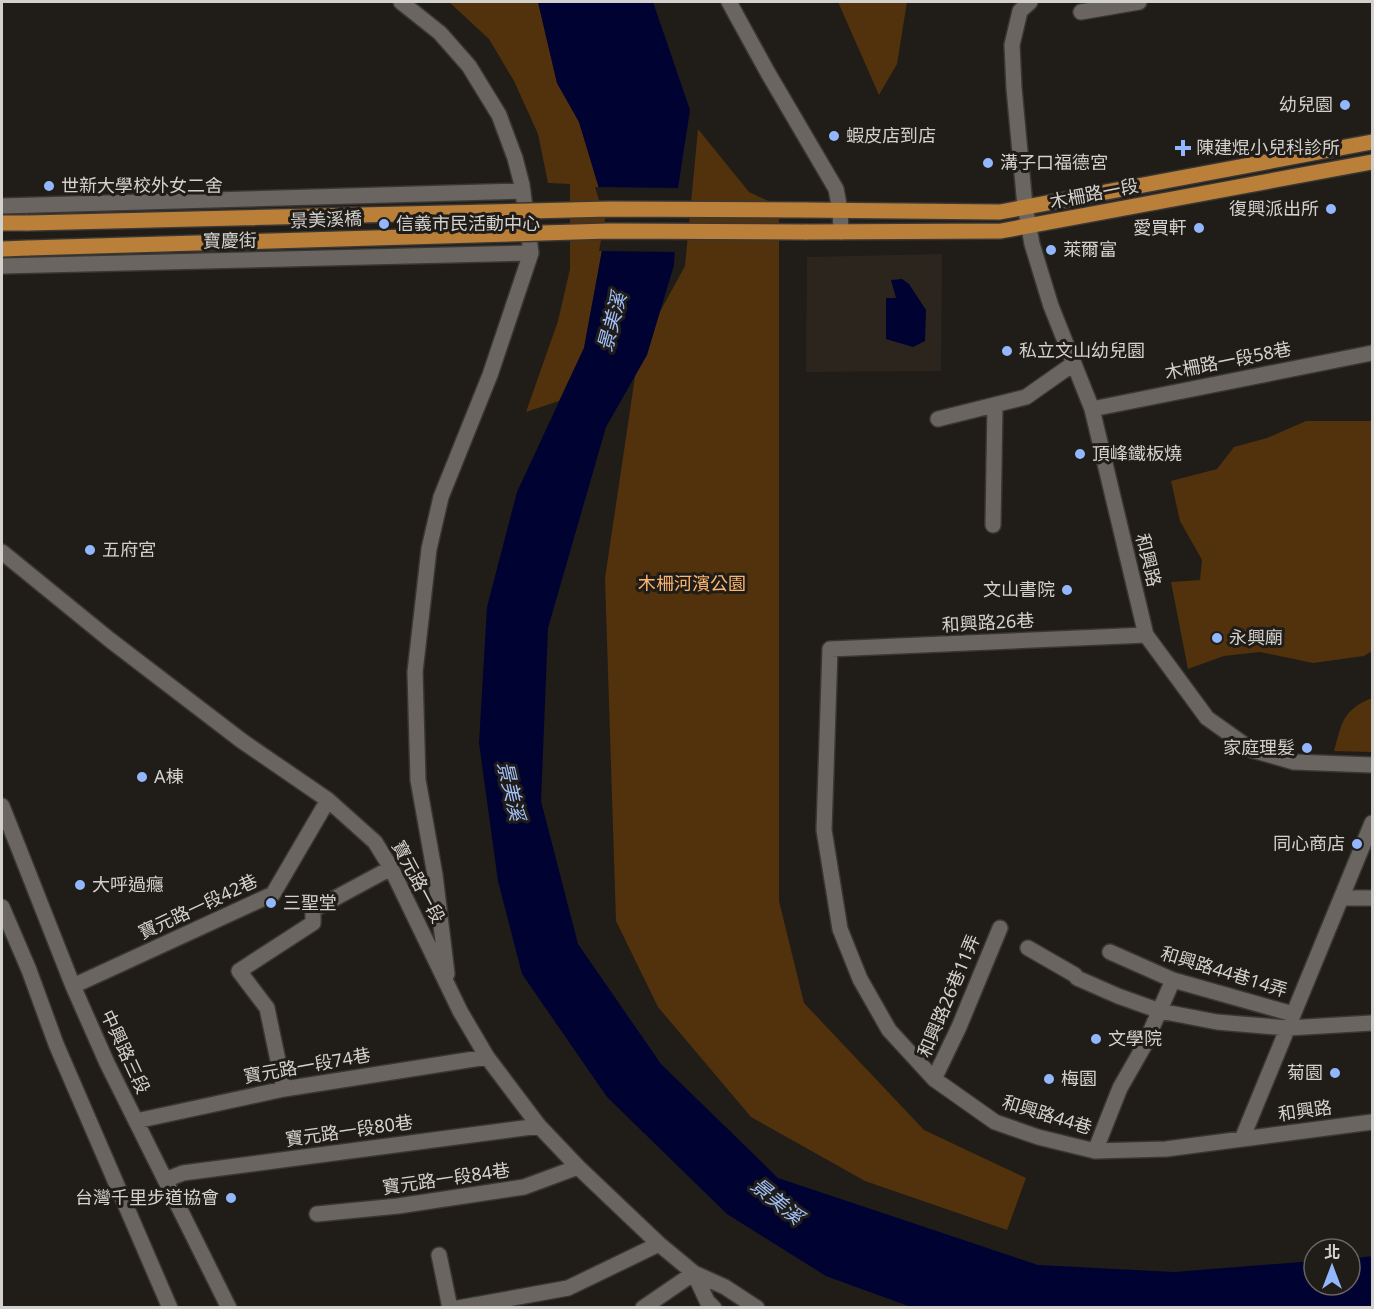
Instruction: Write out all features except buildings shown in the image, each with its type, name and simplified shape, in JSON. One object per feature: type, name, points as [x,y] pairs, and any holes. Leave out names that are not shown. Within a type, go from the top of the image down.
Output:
[{"type":"main road","name":"木柵路一段","points":[[805,210],[1000,212],[1372,142]]},
{"type":"main road","name":"木柵路一段","points":[[805,232],[1001,231],[1372,162]]},
{"type":"main road","name":"景美溪橋","points":[[2,224],[610,209],[805,210]]},
{"type":"main road","name":"景美溪橋","points":[[2,249],[609,231],[805,232]]},
{"type":"street","points":[[401,2],[440,33],[469,66],[485,90],[507,134],[523,191],[531,254],[490,375],[441,498],[429,549],[415,672],[418,780],[435,875],[449,987]]},
{"type":"street","points":[[729,2],[836,189],[841,232]]},
{"type":"street","name":"和興路","points":[[1030,2],[1020,11],[1012,45],[1014,99],[1025,206],[1032,244],[1051,306],[1092,409],[1146,635],[1208,718],[1252,750],[1294,762],[1372,765]]},
{"type":"street","points":[[1081,12],[1139,2]]},
{"type":"street","points":[[2,206],[523,191]]},
{"type":"street","name":"寶慶街","points":[[2,266],[531,254]]},
{"type":"street","name":"木柵路一段58巷","points":[[1092,409],[1372,352]]},
{"type":"street","points":[[938,419],[1026,397],[1073,364]]},
{"type":"street","points":[[993,525],[995,405]]},
{"type":"street","name":"寶元路一段","points":[[2,552],[110,640],[242,741],[328,800],[375,842],[391,868],[449,987],[487,1057],[539,1126],[578,1167],[659,1244],[694,1273],[707,1301],[714,1308]]},
{"type":"street","name":"和興路26巷","points":[[830,649],[1146,635]]},
{"type":"street","name":"和興路44巷","points":[[830,649],[824,830],[840,929],[860,979],[889,1030],[934,1079],[995,1122],[1038,1137],[1095,1151],[1166,1149],[1242,1139]]},
{"type":"street","name":"寶元路一段42巷","points":[[74,986],[273,894],[328,800]]},
{"type":"street","name":"中興路三段","points":[[2,806],[107,1063],[228,1308]]},
{"type":"street","points":[[1242,1139],[1372,823]]},
{"type":"street","points":[[284,1089],[267,1008],[239,971],[314,923],[313,910],[391,868]]},
{"type":"street","points":[[1342,898],[1372,898]]},
{"type":"street","points":[[2,907],[29,970],[56,1044],[170,1308]]},
{"type":"street","name":"和興路26巷11弄","points":[[934,1079],[959,1027],[1000,928]]},
{"type":"street","points":[[1029,948],[1076,976],[1118,996],[1160,1011],[1217,1022],[1372,1023]]},
{"type":"street","name":"和興路44巷14弄","points":[[1110,952],[1173,980],[1291,1021]]},
{"type":"street","points":[[1095,1151],[1120,1088],[1144,1046],[1173,980]]},
{"type":"street","name":"寶元路一段74巷","points":[[136,1121],[284,1089],[487,1057]]},
{"type":"street","name":"和興路","points":[[1242,1139],[1372,1122]]},
{"type":"street","name":"寶元路一段80巷","points":[[165,1180],[183,1173],[539,1126]]},
{"type":"street","name":"寶元路一段84巷","points":[[317,1214],[398,1206],[524,1187],[578,1167]]},
{"type":"street","points":[[458,1308],[568,1288],[659,1244]]},
{"type":"street","points":[[439,1255],[450,1308]]},
{"type":"street","points":[[643,1308],[694,1273],[725,1287],[757,1308]]},
{"type":"shaded area","points":[[942,254],[941,371],[806,372],[807,257]]},
{"type":"green space","points":[[449,2],[538,2],[557,83],[579,122],[608,218],[584,348],[559,401],[526,412],[558,321],[570,269],[570,184],[548,183],[538,134],[514,81],[489,39]]},
{"type":"green space","points":[[838,2],[907,2],[897,64],[879,95]]},
{"type":"green space","name":"木柵河濱公園","points":[[698,129],[749,192],[779,206],[779,901],[804,1003],[924,1130],[1026,1178],[1007,1230],[865,1181],[751,1117],[658,1007],[616,921],[605,578],[639,350],[685,266]]},
{"type":"green space","points":[[1306,421],[1372,421],[1372,651],[1364,656],[1313,663],[1260,652],[1224,656],[1188,669],[1171,582],[1200,580],[1202,560],[1180,521],[1171,481],[1217,469],[1234,447],[1267,438]]},
{"type":"green space","points":[[1372,698],[1372,752],[1334,751],[1342,725],[1349,713]]},
{"type":"water","name":"景美溪","points":[[538,2],[653,2],[690,110],[678,188],[674,265],[647,355],[606,427],[548,628],[541,801],[578,944],[661,1064],[778,1178],[1038,1265],[1174,1272],[1302,1262],[1302,1297],[1362,1297],[1362,1257],[1372,1256],[1372,1307],[911,1307],[826,1276],[727,1214],[607,1097],[522,974],[498,881],[479,743],[487,607],[517,492],[584,348],[608,218],[579,122],[557,83]]},
{"type":"water","points":[[902,279],[909,284],[926,310],[925,341],[913,347],[886,339],[886,298],[896,298],[891,280]]},
{"type":"pier","points":[[595,187],[681,188],[678,252],[599,251],[605,219]]},
{"type":"place","name":"幼兒園","points":[[1345,105]]},
{"type":"place","name":"蝦皮店到店","points":[[834,136]]},
{"type":"place","name":"陳建焜小兒科診所","points":[[1183,148]]},
{"type":"place","name":"溝子口福德宮","points":[[988,163]]},
{"type":"place","name":"世新大學校外女二舍","points":[[49,186]]},
{"type":"place","name":"復興派出所","points":[[1331,209]]},
{"type":"place","name":"信義市民活動中心","points":[[384,224]]},
{"type":"place","name":"愛買軒","points":[[1199,228]]},
{"type":"place","name":"萊爾富","points":[[1051,250]]},
{"type":"place","name":"私立文山幼兒園","points":[[1007,351]]},
{"type":"place","name":"頂峰鐵板燒","points":[[1080,454]]},
{"type":"place","name":"五府宮","points":[[90,550]]},
{"type":"place","name":"文山書院","points":[[1067,590]]},
{"type":"place","name":"永興廟","points":[[1217,638]]},
{"type":"place","name":"家庭理髮","points":[[1307,748]]},
{"type":"place","name":"A棟","points":[[142,777]]},
{"type":"place","name":"同心商店","points":[[1357,844]]},
{"type":"place","name":"大呼過癮","points":[[80,885]]},
{"type":"place","name":"三聖堂","points":[[271,903]]},
{"type":"place","name":"文學院","points":[[1096,1039]]},
{"type":"place","name":"菊園","points":[[1335,1073]]},
{"type":"place","name":"梅園","points":[[1049,1079]]},
{"type":"place","name":"台灣千里步道協會","points":[[231,1198]]}]
